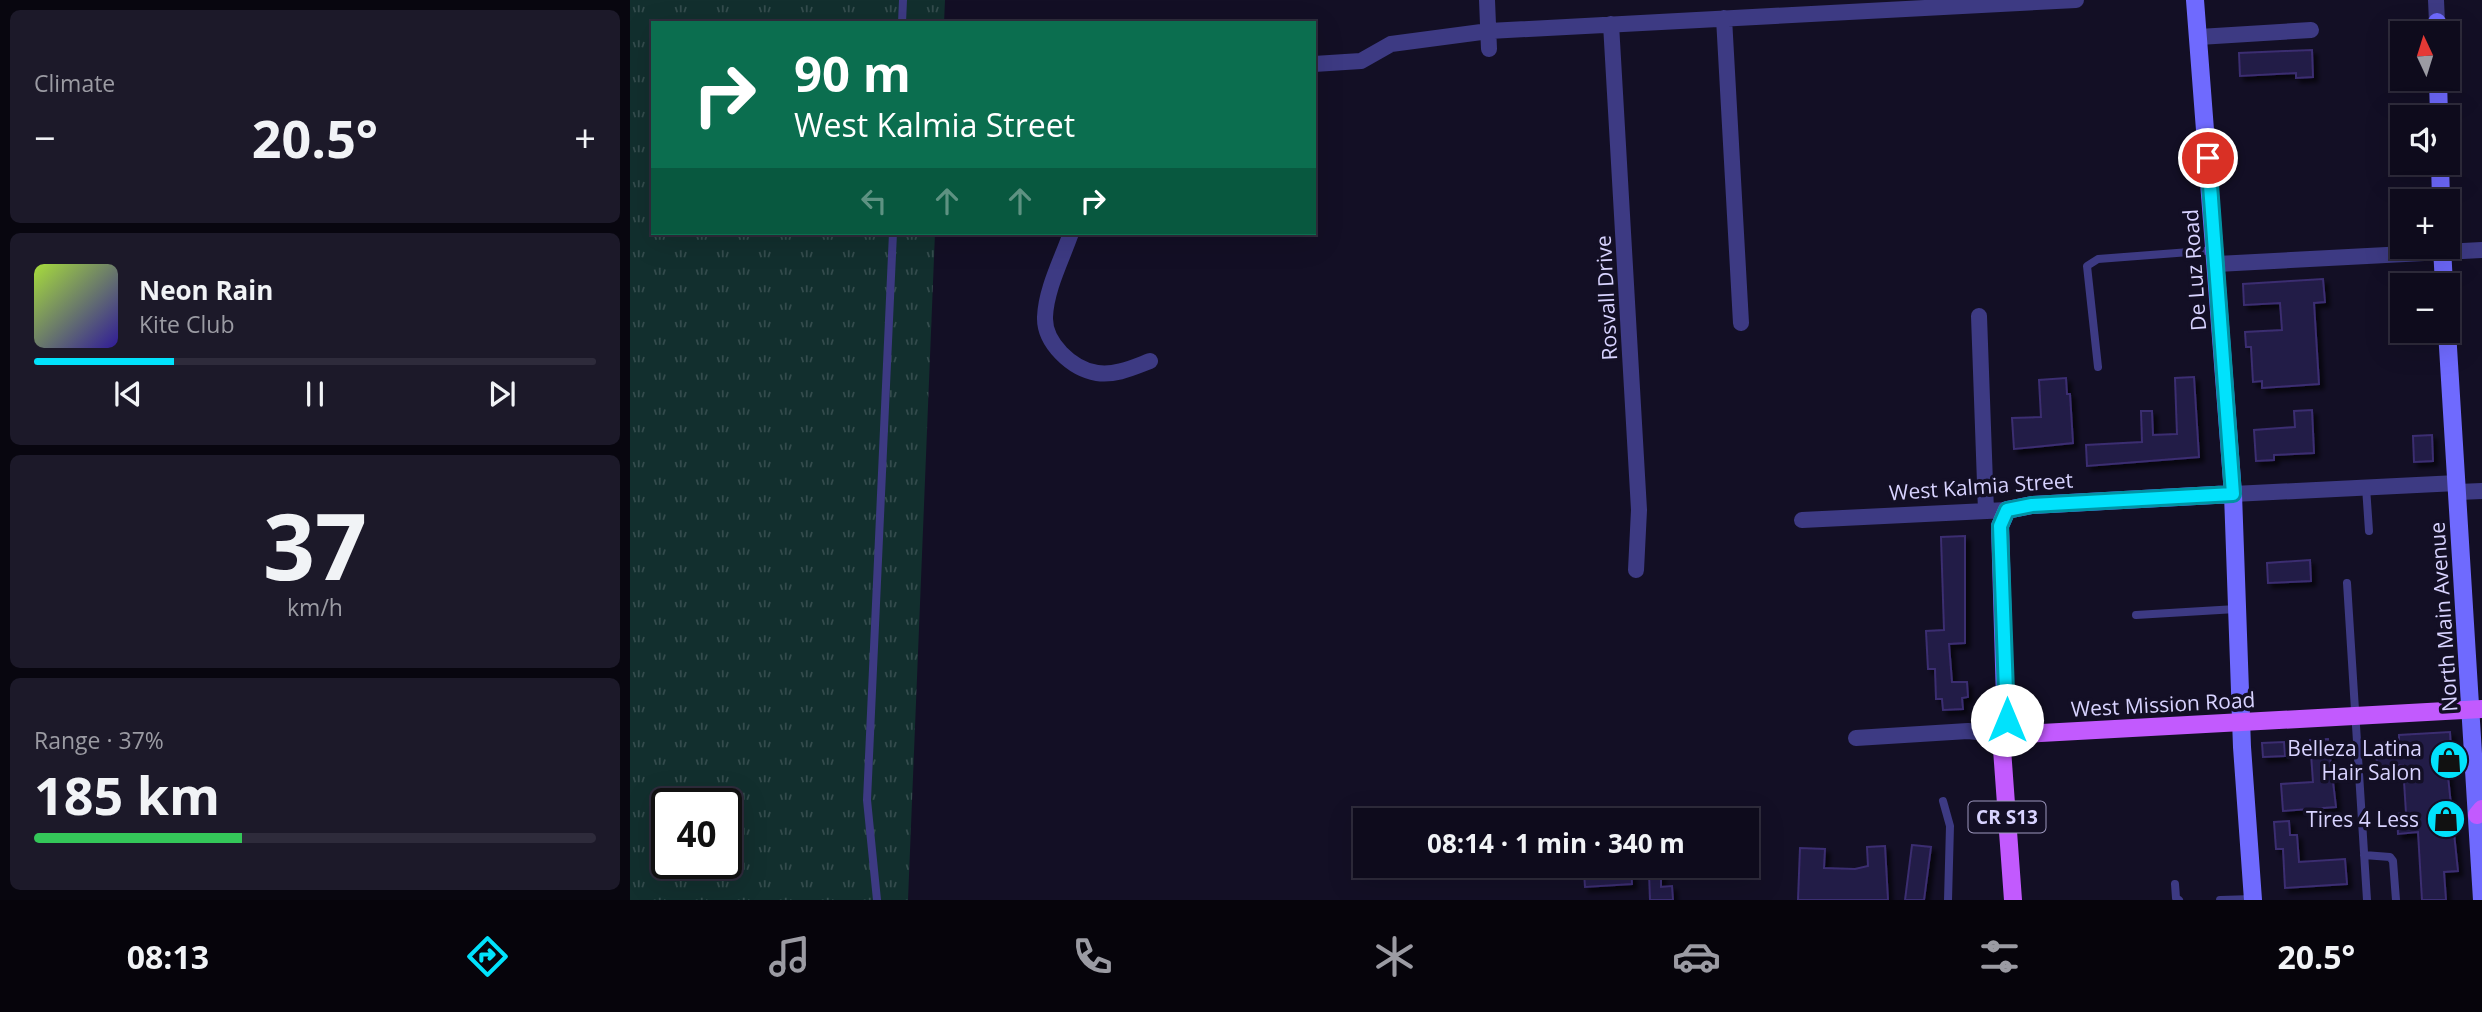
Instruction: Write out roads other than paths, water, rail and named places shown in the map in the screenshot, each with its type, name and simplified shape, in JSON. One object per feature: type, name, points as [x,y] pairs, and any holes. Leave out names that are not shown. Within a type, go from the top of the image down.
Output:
[{"type":"main road","name":"West Mission Road","points":[[2006,735],[2477,709]]},
{"type":"main road","name":"CR S13","points":[[2006,735],[2002,749],[2013,900]]},
{"type":"street","points":[[1487,0],[1489,49]]},
{"type":"street","points":[[1736,0],[1730,17],[1741,323]]},
{"type":"street","points":[[1316,64],[1360,61],[1391,44],[1489,31],[1937,4],[2076,0]]},
{"type":"street","name":"De Luz Road","points":[[2195,0],[2233,494],[2241,722],[2253,900]]},
{"type":"street","points":[[2437,0],[2437,21]]},
{"type":"street","name":"Rosvall Drive","points":[[1611,24],[1639,510],[1636,570]]},
{"type":"street","points":[[2199,37],[2311,30]]},
{"type":"street","points":[[1070,235],[1049,295],[1045,316],[1047,333],[1073,364],[1097,373],[1118,372],[1150,361]]},
{"type":"street","points":[[2460,250],[2482,250]]},
{"type":"street","points":[[2216,257],[2390,252]]},
{"type":"street","points":[[1979,316],[1986,511]]},
{"type":"street","name":"North Main Avenue","points":[[2448,343],[2457,487],[2477,709],[2482,899]]},
{"type":"street","name":"West Kalmia Street","points":[[1802,520],[2366,487],[2457,487],[2482,491]]},
{"type":"street","points":[[2006,735],[2000,526],[2007,510]]},
{"type":"street","name":"West Mission Road","points":[[1856,738],[1968,732],[2006,735]]},
{"type":"lane","points":[[902,21],[904,0]]},
{"type":"lane","points":[[877,900],[867,800],[893,235]]},
{"type":"lane","points":[[2098,367],[2087,266],[2098,259],[2216,257]]},
{"type":"lane","points":[[2366,487],[2369,531]]},
{"type":"lane","points":[[2347,583],[2367,900]]},
{"type":"lane","points":[[2136,615],[2239,609]]},
{"type":"lane","points":[[1943,801],[1951,826],[1948,900]]},
{"type":"lane","points":[[2364,855],[2390,857],[2393,861],[2396,900]]},
{"type":"lane","points":[[2175,884],[2176,898],[2179,900]]},
{"type":"lane","points":[[2220,900],[2253,900]]},
{"type":"place","name":"Belleza Latina Hair Salon","points":[[2449,760]]},
{"type":"place","name":"Tires 4 Less","points":[[2446,819]]}]
